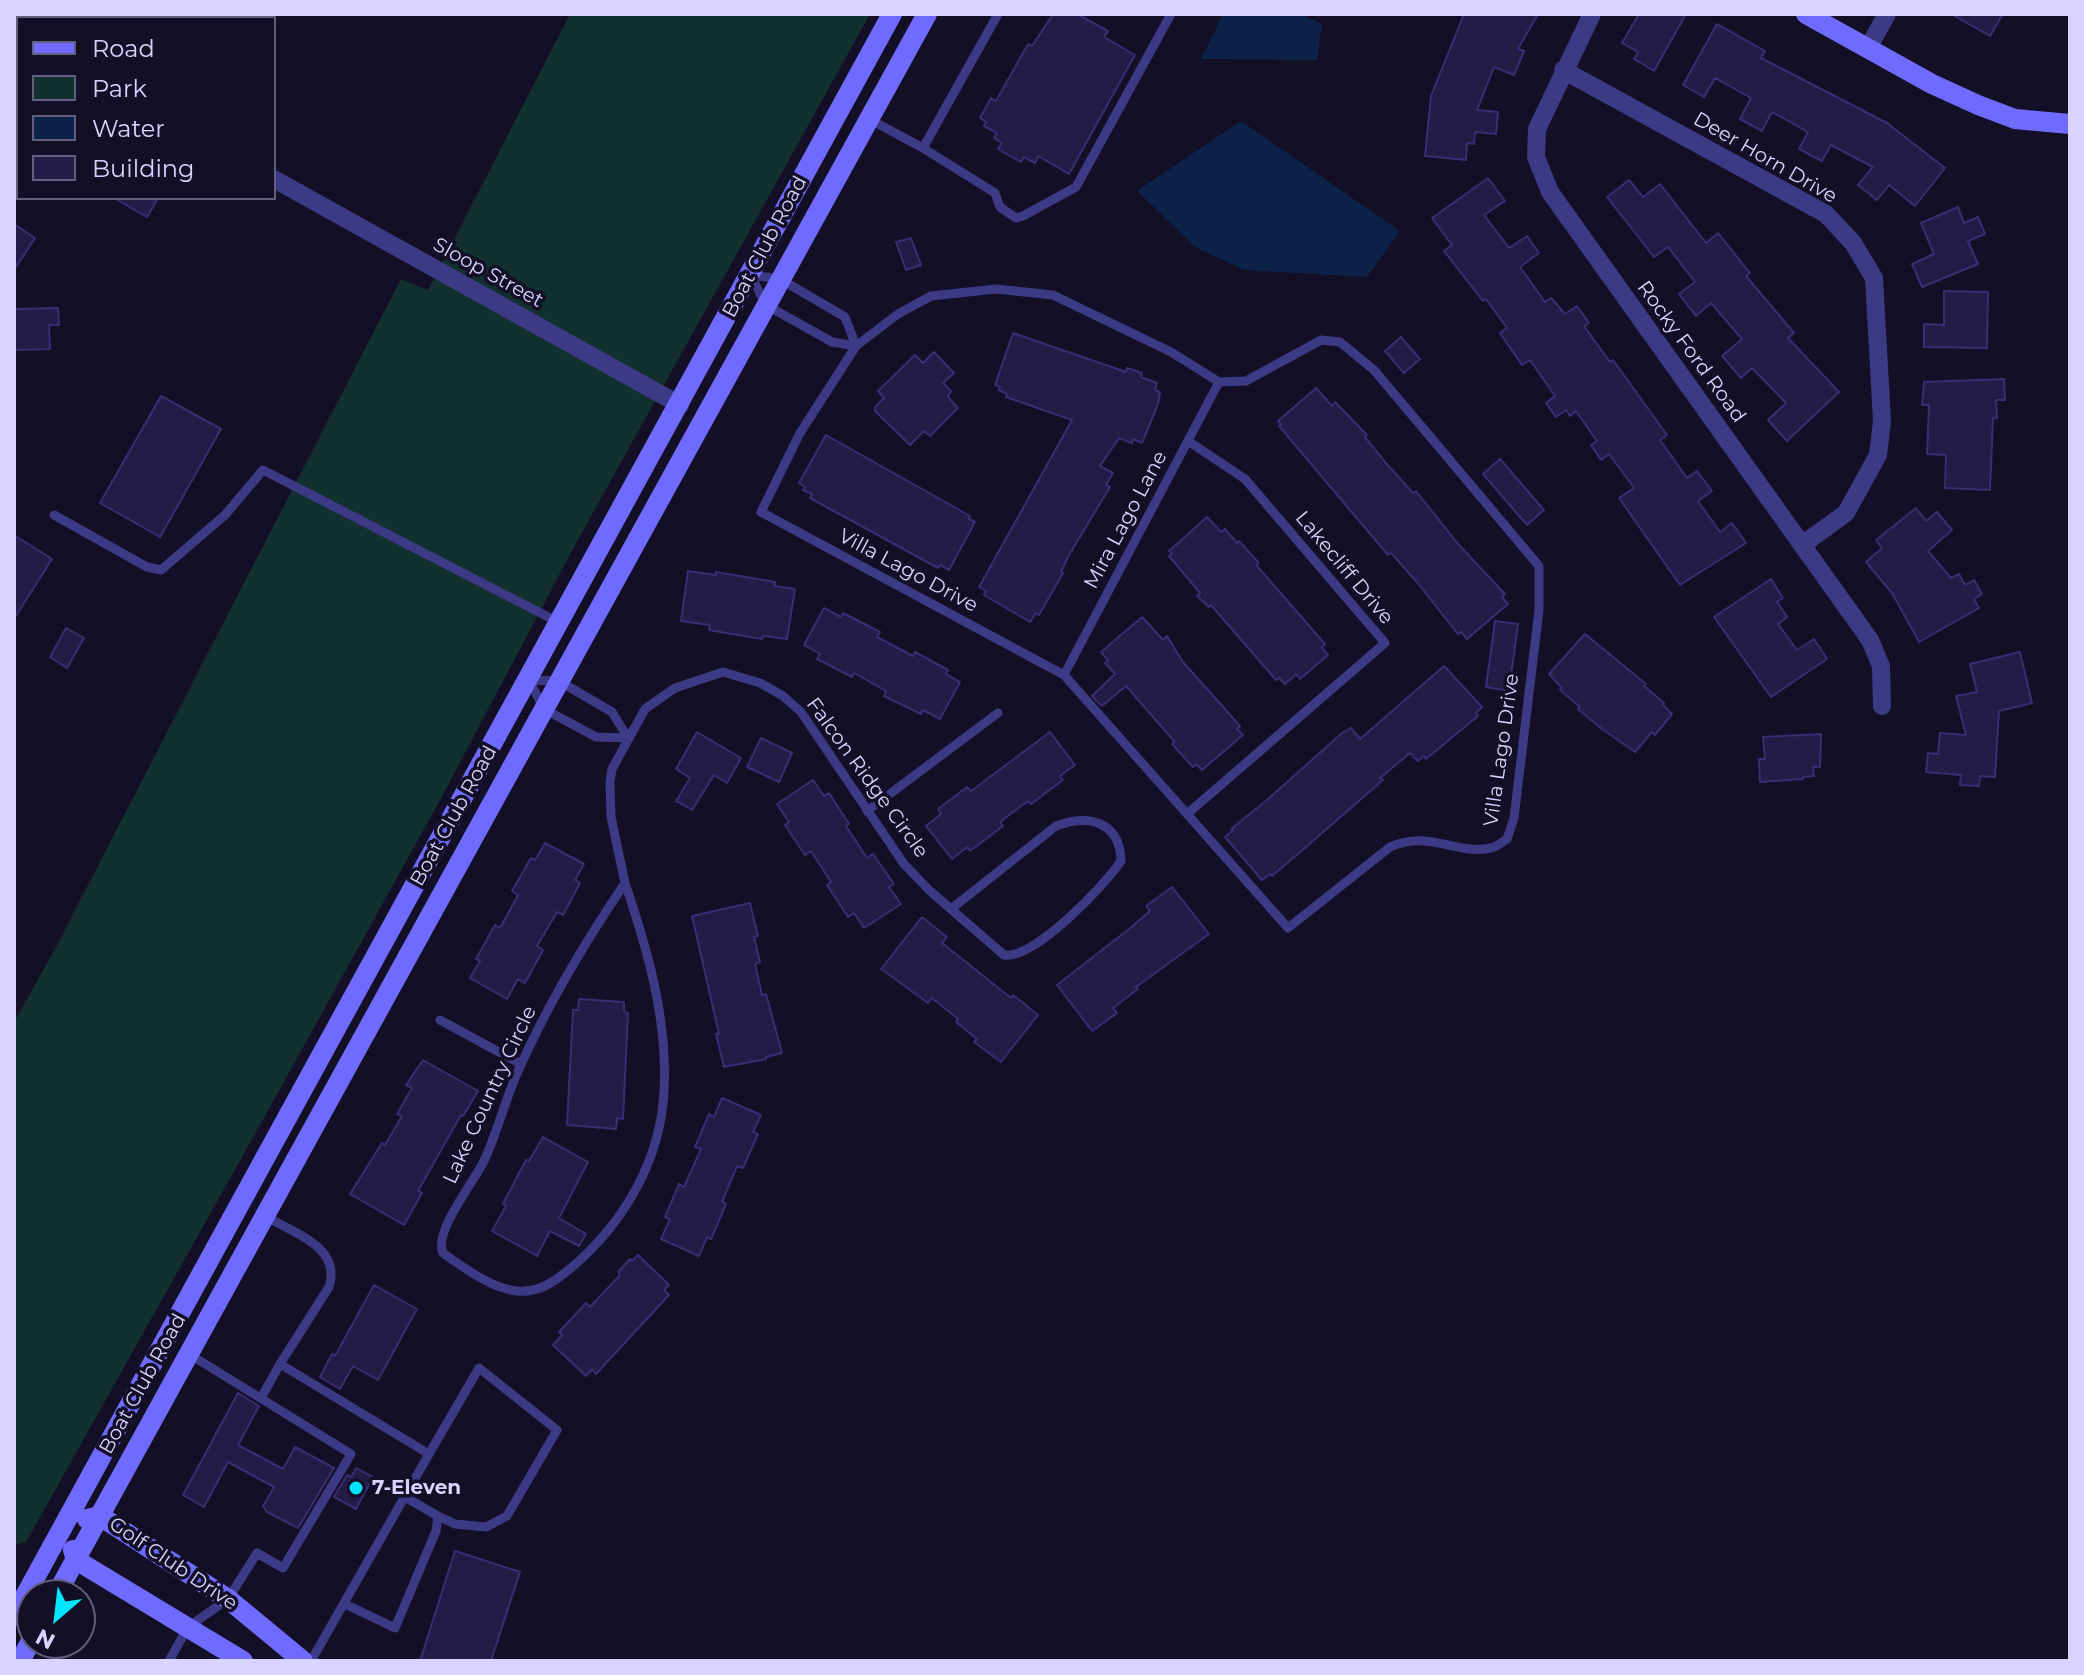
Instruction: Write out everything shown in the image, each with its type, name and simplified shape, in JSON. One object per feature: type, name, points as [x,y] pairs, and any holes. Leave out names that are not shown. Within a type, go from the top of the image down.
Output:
[{"type":"main road","name":"Boat Club Road","points":[[14,1616],[892,14]]},
{"type":"main road","name":"Boat Club Road","points":[[65,1579],[927,14]]},
{"type":"main road","points":[[1806,14],[1932,84],[2015,119],[2070,124]]},
{"type":"main road","name":"Golf Club Drive","points":[[67,1523],[100,1516],[228,1599],[303,1661]]},
{"type":"main road","points":[[67,1523],[76,1560],[243,1661]]},
{"type":"street","name":"Rocky Ford Road","points":[[1592,14],[1537,129],[1536,157],[1550,192],[1870,640],[1881,666],[1882,706]]},
{"type":"street","points":[[1868,48],[1887,14]]},
{"type":"street","name":"Deer Horn Drive","points":[[1563,70],[1826,214],[1853,243],[1874,278],[1882,421],[1878,455],[1846,513],[1802,545]]},
{"type":"street","name":"Sloop Street","points":[[276,180],[680,405]]},
{"type":"lane","points":[[923,148],[998,14]]},
{"type":"lane","points":[[869,119],[995,193],[1000,207],[1016,218],[1076,187],[1171,14]]},
{"type":"lane","points":[[751,275],[780,279],[845,317],[856,346]]},
{"type":"lane","points":[[751,275],[766,305],[832,342],[856,346]]},
{"type":"lane","name":"Villa Lago Drive","points":[[996,289],[1053,295],[1144,338],[1219,382],[1246,381],[1321,340],[1340,342],[1374,370],[1539,566],[1539,610],[1514,818],[1507,839],[1493,848],[1472,849],[1406,839],[1390,847],[1326,895],[1288,928],[1064,675],[761,512],[800,433],[856,346],[898,314],[931,296],[996,289]]},
{"type":"lane","name":"Mira Lago Lane","points":[[1064,675],[1219,382]]},
{"type":"lane","name":"Lakecliff Drive","points":[[1187,814],[1385,643],[1245,479],[1188,441]]},
{"type":"lane","points":[[54,515],[147,567],[161,570],[225,515],[263,470],[560,623]]},
{"type":"lane","name":"Falcon Ridge Circle","points":[[628,738],[645,709],[675,688],[723,672],[760,683],[783,696],[801,712],[904,864],[930,891],[995,949],[1009,956],[1061,925],[1110,877],[1121,861],[1117,840],[1104,825],[1093,821],[1068,821],[1056,826],[951,909]]},
{"type":"lane","points":[[529,680],[559,681],[612,712],[628,738],[596,737],[544,709],[529,680]]},
{"type":"lane","points":[[867,811],[998,713]]},
{"type":"lane","name":"Lake Country Circle","points":[[625,883],[566,977],[521,1064],[491,1147],[440,1242],[443,1253],[500,1287],[515,1291],[544,1287],[588,1253],[630,1201],[654,1149],[662,1111],[663,1055],[651,971],[625,883],[611,817],[612,769],[628,738]]},
{"type":"lane","points":[[440,1020],[521,1064]]},
{"type":"lane","points":[[261,1398],[329,1287],[333,1274],[331,1263],[322,1248],[265,1216]]},
{"type":"lane","points":[[169,1661],[188,1627],[228,1599],[257,1553],[283,1568],[351,1454],[189,1354]]},
{"type":"lane","points":[[280,1364],[429,1454]]},
{"type":"lane","points":[[311,1661],[345,1604],[429,1454],[479,1368],[557,1430],[507,1516],[486,1527],[455,1524],[405,1497]]},
{"type":"lane","points":[[345,1604],[395,1628],[436,1531],[438,1516]]},
{"type":"green space","points":[[570,14],[870,14],[574,547],[439,802],[265,1116],[26,1542],[14,1545],[14,1022],[55,949],[401,279],[428,290]]},
{"type":"water","points":[[1223,14],[1301,14],[1322,24],[1317,60],[1201,59]]},
{"type":"water","points":[[1241,121],[1400,231],[1367,277],[1244,270],[1195,247],[1137,191]]},
{"type":"building","points":[[1053,14],[1077,14],[1108,31],[1104,37],[1135,55],[1069,174],[1038,156],[1035,163],[1024,157],[1021,162],[998,149],[1002,143],[994,138],[997,133],[984,126],[986,122],[980,118],[991,98],[996,101],[1028,44],[1032,46]]},
{"type":"building","points":[[1464,14],[1538,14],[1518,49],[1524,51],[1514,75],[1494,67],[1477,110],[1498,112],[1496,134],[1475,132],[1474,144],[1467,143],[1466,160],[1425,156],[1431,96]]},
{"type":"building","points":[[1639,14],[1686,14],[1654,71],[1634,59],[1638,52],[1622,43]]},
{"type":"building","points":[[1951,14],[2003,14],[1990,36]]},
{"type":"building","points":[[1717,24],[1765,51],[1761,58],[1887,123],[1945,168],[1915,206],[1889,185],[1877,200],[1858,185],[1873,167],[1831,145],[1822,161],[1799,149],[1808,132],[1772,112],[1762,131],[1740,119],[1751,98],[1715,78],[1704,97],[1683,85]]},
{"type":"building","points":[[1488,178],[1505,201],[1484,215],[1509,248],[1527,236],[1539,253],[1520,267],[1545,302],[1551,298],[1565,314],[1577,306],[1589,323],[1584,326],[1610,362],[1613,360],[1667,435],[1660,440],[1687,478],[1697,471],[1712,491],[1698,501],[1720,532],[1732,523],[1746,543],[1680,585],[1619,498],[1634,488],[1609,454],[1601,460],[1591,445],[1597,441],[1576,411],[1570,416],[1566,410],[1556,417],[1546,403],[1555,396],[1530,360],[1522,365],[1500,333],[1507,328],[1444,251],[1452,245],[1432,218]]},
{"type":"building","points":[[1629,180],[1643,197],[1660,184],[1706,243],[1718,233],[1750,273],[1746,276],[1794,333],[1788,338],[1839,392],[1787,441],[1768,420],[1786,403],[1752,368],[1741,378],[1722,356],[1742,339],[1711,303],[1696,316],[1679,294],[1695,282],[1668,247],[1654,257],[1607,197]]},
{"type":"building","points":[[117,200],[157,200],[147,217]]},
{"type":"building","points":[[1958,207],[1964,223],[1978,217],[1985,234],[1968,241],[1978,264],[1922,287],[1912,264],[1934,254],[1921,223]]},
{"type":"building","points":[[14,224],[35,238],[14,270]]},
{"type":"building","points":[[911,238],[921,265],[906,270],[896,242]]},
{"type":"building","points":[[1944,291],[1988,292],[1987,348],[1924,347],[1924,324],[1944,325]]},
{"type":"building","points":[[58,308],[59,325],[49,325],[50,349],[14,350],[14,309]]},
{"type":"building","points":[[1013,333],[1126,372],[1127,368],[1142,373],[1141,377],[1157,383],[1155,390],[1160,392],[1142,443],[1119,438],[1100,466],[1113,473],[1106,485],[1110,487],[1069,555],[1063,573],[1039,615],[1036,613],[1030,622],[984,595],[986,591],[979,587],[1072,420],[1006,397],[1007,394],[995,385]]},
{"type":"building","points":[[1401,337],[1420,359],[1404,373],[1385,351]]},
{"type":"building","points":[[934,352],[954,373],[943,383],[951,391],[948,397],[958,408],[930,436],[924,431],[910,445],[875,411],[884,398],[878,391],[915,355],[923,363]]},
{"type":"building","points":[[2004,379],[2005,400],[1996,400],[1997,418],[1993,418],[1990,490],[1945,488],[1946,455],[1927,454],[1929,405],[1922,405],[1924,382]]},
{"type":"building","points":[[1316,388],[1332,406],[1335,402],[1367,435],[1365,437],[1385,462],[1413,493],[1416,491],[1458,544],[1505,594],[1502,597],[1508,604],[1467,639],[1461,632],[1458,634],[1391,553],[1388,555],[1279,426],[1278,421]]},
{"type":"building","points":[[161,396],[221,429],[160,537],[100,503]]},
{"type":"building","points":[[826,435],[970,516],[969,519],[975,522],[949,570],[940,565],[938,568],[810,498],[812,494],[803,490],[805,487],[799,483]]},
{"type":"building","points":[[1500,459],[1544,510],[1527,525],[1483,474]]},
{"type":"building","points":[[1916,508],[1926,521],[1937,512],[1952,530],[1928,551],[1951,578],[1959,574],[1965,585],[1974,580],[1982,594],[1974,599],[1979,608],[1919,642],[1892,593],[1866,562],[1882,548],[1876,540]]},
{"type":"building","points":[[1207,517],[1221,532],[1225,529],[1237,543],[1239,541],[1325,644],[1322,648],[1328,655],[1300,679],[1296,674],[1285,684],[1279,678],[1276,680],[1211,605],[1209,607],[1197,596],[1200,593],[1169,556],[1172,554],[1169,551]]},
{"type":"building","points":[[14,535],[52,559],[14,619]]},
{"type":"building","points":[[688,571],[716,575],[716,572],[775,582],[775,586],[795,589],[787,639],[763,636],[762,639],[709,630],[710,625],[681,621]]},
{"type":"building","points":[[1771,579],[1783,598],[1777,602],[1787,617],[1778,624],[1797,650],[1814,639],[1827,659],[1771,697],[1714,617]]},
{"type":"building","points":[[824,608],[841,617],[843,613],[880,632],[877,637],[913,656],[915,652],[948,670],[946,674],[960,682],[940,719],[923,710],[921,714],[884,696],[886,691],[854,673],[852,677],[817,659],[820,654],[804,645]]},
{"type":"building","points":[[1142,617],[1163,640],[1167,636],[1183,662],[1240,726],[1237,729],[1243,735],[1202,770],[1196,764],[1193,767],[1172,744],[1175,742],[1126,686],[1102,706],[1092,696],[1115,674],[1105,663],[1108,661],[1101,652]]},
{"type":"building","points":[[1495,621],[1518,624],[1509,691],[1486,687]]},
{"type":"building","points":[[66,628],[84,638],[67,668],[50,657]]},
{"type":"building","points":[[1585,634],[1646,684],[1644,686],[1672,714],[1655,735],[1652,732],[1635,752],[1578,709],[1580,707],[1560,690],[1562,688],[1549,674]]},
{"type":"building","points":[[2020,652],[2032,703],[1999,711],[1995,777],[1980,776],[1979,786],[1960,785],[1961,775],[1926,772],[1928,753],[1938,754],[1940,733],[1966,735],[1956,696],[1977,692],[1970,664]]},
{"type":"building","points":[[1444,666],[1482,707],[1476,713],[1478,716],[1426,759],[1424,756],[1418,761],[1410,753],[1306,847],[1272,876],[1270,874],[1262,880],[1225,837],[1231,829],[1342,733],[1351,728],[1360,739]]},
{"type":"building","points":[[697,732],[741,758],[727,783],[714,775],[692,810],[676,801],[690,778],[676,769]]},
{"type":"building","points":[[1050,732],[1075,765],[1060,776],[1063,780],[1000,822],[1003,826],[970,851],[967,847],[952,859],[926,826],[941,814],[938,809],[967,787],[971,791]]},
{"type":"building","points":[[1821,734],[1820,767],[1813,767],[1814,776],[1760,782],[1759,759],[1765,759],[1763,737]]},
{"type":"building","points":[[761,738],[792,753],[779,782],[747,767]]},
{"type":"building","points":[[813,780],[824,796],[829,793],[867,858],[873,854],[894,884],[889,887],[901,904],[864,928],[854,913],[848,917],[827,885],[831,882],[811,851],[805,855],[785,825],[789,822],[777,804]]},
{"type":"building","points":[[545,843],[584,864],[575,880],[580,883],[563,915],[557,912],[537,946],[543,950],[525,983],[518,979],[507,999],[470,978],[480,961],[476,959],[495,925],[500,928],[518,895],[512,891],[531,858],[535,860]]},
{"type":"building","points":[[1172,887],[1209,934],[1136,987],[1138,989],[1113,1008],[1117,1013],[1092,1031],[1057,985],[1129,929],[1150,911],[1146,906]]},
{"type":"building","points":[[750,903],[758,936],[754,937],[760,962],[755,964],[782,1053],[724,1067],[692,916]]},
{"type":"building","points":[[922,917],[947,937],[942,943],[1011,998],[1013,995],[1038,1015],[1001,1062],[974,1042],[977,1039],[956,1022],[958,1019],[932,998],[928,1003],[881,969]]},
{"type":"building","points":[[579,999],[624,1002],[624,1012],[628,1013],[623,1119],[617,1118],[616,1129],[567,1125],[573,1010],[578,1010]]},
{"type":"building","points":[[423,1060],[478,1091],[418,1191],[422,1193],[404,1225],[350,1194],[402,1116],[397,1114],[412,1088],[406,1085]]},
{"type":"building","points":[[722,1098],[761,1115],[753,1132],[758,1134],[743,1168],[737,1166],[722,1202],[726,1204],[711,1239],[707,1237],[699,1256],[661,1239],[670,1219],[665,1217],[679,1184],[684,1187],[701,1149],[695,1147],[709,1114],[714,1117]]},
{"type":"building","points":[[543,1137],[588,1162],[559,1218],[586,1234],[579,1246],[550,1231],[537,1256],[492,1231],[526,1160],[529,1161]]},
{"type":"building","points":[[638,1255],[669,1285],[664,1290],[669,1295],[596,1374],[592,1369],[586,1376],[553,1345],[562,1335],[559,1332],[586,1303],[590,1307],[620,1275],[618,1272],[630,1259],[632,1261]]},
{"type":"building","points":[[374,1285],[417,1309],[378,1380],[353,1366],[340,1389],[320,1377]]},
{"type":"building","points":[[238,1393],[259,1406],[238,1445],[283,1469],[295,1447],[334,1468],[298,1528],[267,1512],[263,1506],[274,1487],[228,1462],[204,1507],[183,1495]]},
{"type":"building","name":"7-Eleven","points":[[356,1468],[373,1477],[356,1509],[334,1497],[347,1475],[351,1477]]},
{"type":"building","points":[[455,1551],[520,1572],[491,1661],[420,1661]]},
{"type":"place","name":"7-Eleven","points":[[356,1488]]}]
